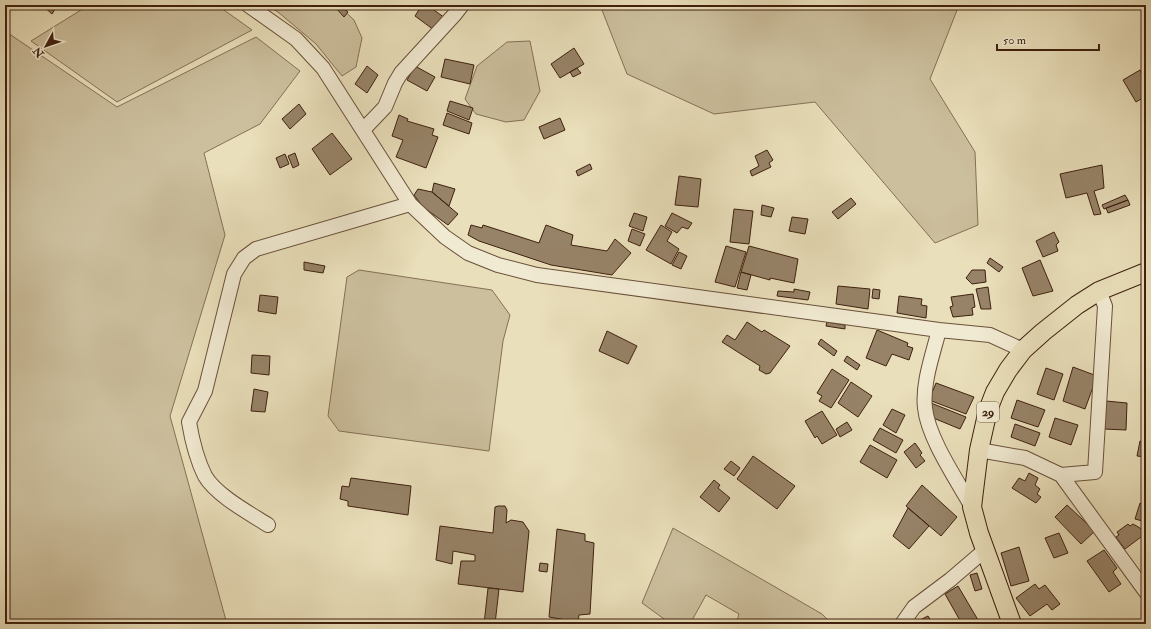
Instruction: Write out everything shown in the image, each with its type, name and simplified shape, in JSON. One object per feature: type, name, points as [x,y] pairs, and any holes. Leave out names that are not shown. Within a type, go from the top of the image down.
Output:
[{"type":"main road","name":"29","points":[[1012,624],[985,550],[972,507],[979,450],[988,410],[995,392],[1008,370],[1023,350],[1076,305],[1099,291],[1146,272]]},
{"type":"street","points":[[248,5],[296,39],[324,68],[410,204],[445,237],[468,253],[498,265],[537,275],[939,330],[990,335],[1023,350]]},
{"type":"street","points":[[363,130],[385,107],[401,73],[462,5]]},
{"type":"street","points":[[268,525],[219,492],[206,476],[192,440],[188,422],[205,391],[234,274],[244,258],[256,249],[410,204]]},
{"type":"street","points":[[1061,475],[1095,472],[1105,306],[1099,291]]},
{"type":"street","points":[[939,330],[927,376],[924,407],[928,427],[972,507]]},
{"type":"street","points":[[979,450],[1025,458],[1061,475],[1146,592]]},
{"type":"street","points":[[902,624],[914,607],[950,580],[985,550]]},
{"type":"shaded area","points":[[89,5],[217,5],[252,30],[117,102],[31,41]]},
{"type":"shaded area","points":[[266,5],[338,5],[354,20],[362,38],[356,67],[342,76],[316,44],[278,12]]},
{"type":"shaded area","points":[[600,5],[959,5],[930,79],[975,152],[978,225],[935,243],[815,102],[714,114],[627,74]]},
{"type":"shaded area","points":[[5,31],[117,107],[256,37],[300,71],[260,124],[204,153],[225,235],[170,416],[227,624],[5,624]]},
{"type":"shaded area","points":[[530,41],[540,91],[524,120],[506,122],[476,114],[465,99],[477,66],[507,42]]},
{"type":"shaded area","points":[[359,270],[492,290],[510,315],[503,341],[489,451],[339,431],[328,416],[347,277]]},
{"type":"shaded area","points":[[673,528],[822,614],[832,624],[736,624],[739,614],[706,595],[690,624],[671,624],[642,603]]},
{"type":"building","points":[[42,5],[50,5],[55,9],[52,14]]},
{"type":"building","points":[[339,5],[348,12],[344,17],[336,8]]},
{"type":"building","points":[[422,5],[427,5],[445,18],[434,30],[415,16]]},
{"type":"building","points":[[574,48],[584,64],[560,78],[551,64]]},
{"type":"building","points":[[445,59],[474,65],[470,84],[441,77]]},
{"type":"building","points":[[367,66],[378,75],[367,93],[355,84]]},
{"type":"building","points":[[415,66],[435,77],[427,91],[407,80]]},
{"type":"building","points":[[577,68],[581,73],[573,77],[570,72]]},
{"type":"building","points":[[1140,70],[1146,81],[1146,96],[1136,102],[1123,80]]},
{"type":"building","points":[[450,101],[473,108],[469,120],[447,111]]},
{"type":"building","points":[[299,104],[306,114],[290,129],[282,119]]},
{"type":"building","points":[[447,113],[472,123],[469,134],[443,125]]},
{"type":"building","points":[[399,115],[408,119],[407,121],[434,129],[432,135],[438,137],[426,168],[396,157],[403,140],[392,136]]},
{"type":"building","points":[[560,118],[565,130],[544,139],[539,127]]},
{"type":"building","points":[[332,133],[352,159],[330,175],[312,149]]},
{"type":"building","points":[[767,150],[773,160],[769,163],[771,167],[752,176],[750,171],[759,166],[755,156]]},
{"type":"building","points":[[295,153],[299,165],[293,168],[288,156]]},
{"type":"building","points":[[285,154],[289,164],[280,168],[276,158]]},
{"type":"building","points":[[590,164],[592,169],[578,176],[576,171]]},
{"type":"building","points":[[1102,165],[1104,188],[1094,191],[1101,214],[1094,215],[1087,193],[1066,198],[1060,174]]},
{"type":"building","points":[[679,176],[701,179],[698,207],[675,205]]},
{"type":"building","points":[[434,183],[455,189],[449,206],[432,192]]},
{"type":"building","points":[[418,189],[432,192],[458,214],[448,225],[423,207],[414,195]]},
{"type":"building","points":[[1125,195],[1128,200],[1104,209],[1102,205]]},
{"type":"building","points":[[851,198],[856,204],[838,219],[832,212]]},
{"type":"building","points":[[1128,200],[1130,205],[1108,213],[1106,208]]},
{"type":"building","points":[[762,205],[774,208],[771,217],[761,215]]},
{"type":"building","points":[[734,209],[753,211],[749,244],[730,242]]},
{"type":"building","points":[[634,213],[647,217],[643,231],[629,226]]},
{"type":"building","points":[[672,213],[692,223],[688,229],[682,227],[677,233],[665,226]]},
{"type":"building","points":[[792,217],[808,219],[805,234],[789,231]]},
{"type":"building","points":[[471,225],[482,228],[483,225],[539,243],[546,225],[573,235],[571,245],[607,251],[615,239],[631,253],[612,275],[551,265],[479,241],[468,235]]},
{"type":"building","points":[[661,225],[672,232],[667,241],[679,249],[671,264],[646,250]]},
{"type":"building","points":[[632,229],[645,234],[640,246],[628,241]]},
{"type":"building","points":[[1054,232],[1059,242],[1056,245],[1058,251],[1043,257],[1036,241]]},
{"type":"building","points":[[726,246],[746,252],[735,287],[715,282]]},
{"type":"building","points":[[749,246],[798,259],[794,283],[770,278],[770,280],[741,272]]},
{"type":"building","points":[[679,252],[687,256],[681,269],[672,265]]},
{"type":"building","points":[[990,258],[1003,267],[999,272],[987,263]]},
{"type":"building","points":[[1040,260],[1053,291],[1033,296],[1022,268]]},
{"type":"building","points":[[304,262],[325,266],[323,273],[304,270]]},
{"type":"building","points":[[972,270],[985,270],[986,282],[972,284],[966,278]]},
{"type":"building","points":[[741,272],[751,275],[747,290],[737,288]]},
{"type":"building","points":[[838,286],[870,289],[868,309],[836,304]]},
{"type":"building","points":[[988,287],[991,309],[981,309],[976,289]]},
{"type":"building","points":[[794,289],[810,292],[808,300],[777,296],[778,291],[794,292]]},
{"type":"building","points":[[873,289],[880,290],[879,299],[872,298]]},
{"type":"building","points":[[973,294],[975,307],[972,308],[973,315],[953,317],[950,307],[953,306],[951,297]]},
{"type":"building","points":[[260,295],[278,297],[276,314],[258,311]]},
{"type":"building","points":[[899,296],[922,299],[921,305],[927,306],[926,318],[897,313]]},
{"type":"building","points":[[747,322],[762,332],[764,330],[790,346],[770,373],[766,374],[759,370],[760,366],[722,342],[727,335],[735,340]]},
{"type":"building","points":[[827,322],[845,325],[845,329],[826,326]]},
{"type":"building","points":[[877,330],[908,343],[907,346],[913,348],[909,360],[892,354],[886,366],[866,358]]},
{"type":"building","points":[[607,331],[637,346],[628,364],[599,351]]},
{"type":"building","points":[[821,339],[837,351],[834,356],[818,344]]},
{"type":"building","points":[[252,355],[270,356],[269,375],[251,373]]},
{"type":"building","points":[[847,356],[860,365],[857,370],[844,361]]},
{"type":"building","points":[[1073,367],[1097,376],[1085,409],[1063,401]]},
{"type":"building","points":[[1046,368],[1063,374],[1054,400],[1037,394]]},
{"type":"building","points":[[832,369],[849,380],[831,408],[819,401],[822,396],[817,393]]},
{"type":"building","points":[[851,382],[872,396],[858,417],[838,403]]},
{"type":"building","points":[[936,383],[974,397],[966,414],[929,400]]},
{"type":"building","points":[[254,389],[268,392],[265,412],[251,411]]},
{"type":"building","points":[[1017,400],[1045,410],[1038,427],[1011,418]]},
{"type":"building","points":[[1106,401],[1127,403],[1126,430],[1104,429]]},
{"type":"building","points":[[931,403],[966,417],[960,429],[926,415]]},
{"type":"building","points":[[892,409],[905,415],[896,433],[883,425]]},
{"type":"building","points":[[822,411],[837,435],[822,444],[817,436],[815,438],[805,421]]},
{"type":"building","points":[[1055,418],[1078,425],[1071,445],[1049,437]]},
{"type":"building","points":[[847,422],[852,430],[840,437],[836,429]]},
{"type":"building","points":[[1015,424],[1040,433],[1035,446],[1011,437]]},
{"type":"building","points":[[880,428],[903,440],[896,453],[873,440]]},
{"type":"building","points":[[1140,441],[1146,442],[1146,457],[1137,456]]},
{"type":"building","points":[[915,443],[922,453],[920,455],[925,461],[916,468],[904,452]]},
{"type":"building","points":[[870,445],[897,460],[887,478],[860,462]]},
{"type":"building","points":[[753,456],[795,486],[777,509],[737,479]]},
{"type":"building","points":[[731,461],[740,468],[734,476],[724,469]]},
{"type":"building","points":[[1029,473],[1038,478],[1035,485],[1040,489],[1037,494],[1041,497],[1036,503],[1012,488],[1019,478],[1025,481]]},
{"type":"building","points":[[351,478],[411,486],[408,515],[348,506],[348,501],[340,499],[342,486],[349,487]]},
{"type":"building","points":[[714,480],[720,485],[718,488],[730,498],[719,512],[700,497]]},
{"type":"building","points":[[922,485],[957,517],[941,536],[906,506]]},
{"type":"building","points":[[1140,503],[1146,505],[1146,522],[1135,519]]},
{"type":"building","points":[[1067,505],[1095,531],[1081,544],[1055,517]]},
{"type":"building","points":[[505,506],[507,510],[506,523],[511,520],[523,522],[529,531],[523,592],[458,584],[461,561],[475,561],[475,555],[453,551],[452,564],[436,560],[440,526],[493,533],[495,507]]},
{"type":"building","points":[[908,508],[929,526],[909,549],[893,536]]},
{"type":"building","points":[[1128,524],[1130,526],[1133,524],[1140,528],[1145,534],[1125,549],[1116,537],[1119,535],[1117,532]]},
{"type":"building","points":[[557,529],[585,534],[585,541],[594,543],[590,614],[579,615],[578,622],[549,617]]},
{"type":"building","points":[[1059,533],[1068,553],[1054,558],[1045,538]]},
{"type":"building","points":[[1019,547],[1029,581],[1011,586],[1001,553]]},
{"type":"building","points":[[1104,550],[1117,568],[1113,572],[1121,584],[1109,592],[1087,561]]},
{"type":"building","points":[[540,563],[548,564],[547,572],[539,571]]},
{"type":"building","points":[[977,573],[982,589],[975,591],[970,575]]},
{"type":"building","points":[[1035,584],[1039,589],[1045,585],[1060,604],[1052,610],[1047,604],[1030,616],[1016,598]]},
{"type":"building","points":[[958,586],[978,620],[970,624],[962,624],[945,594]]},
{"type":"building","points":[[488,588],[499,589],[495,624],[484,624]]},
{"type":"building","points":[[928,616],[933,624],[912,624]]}]
